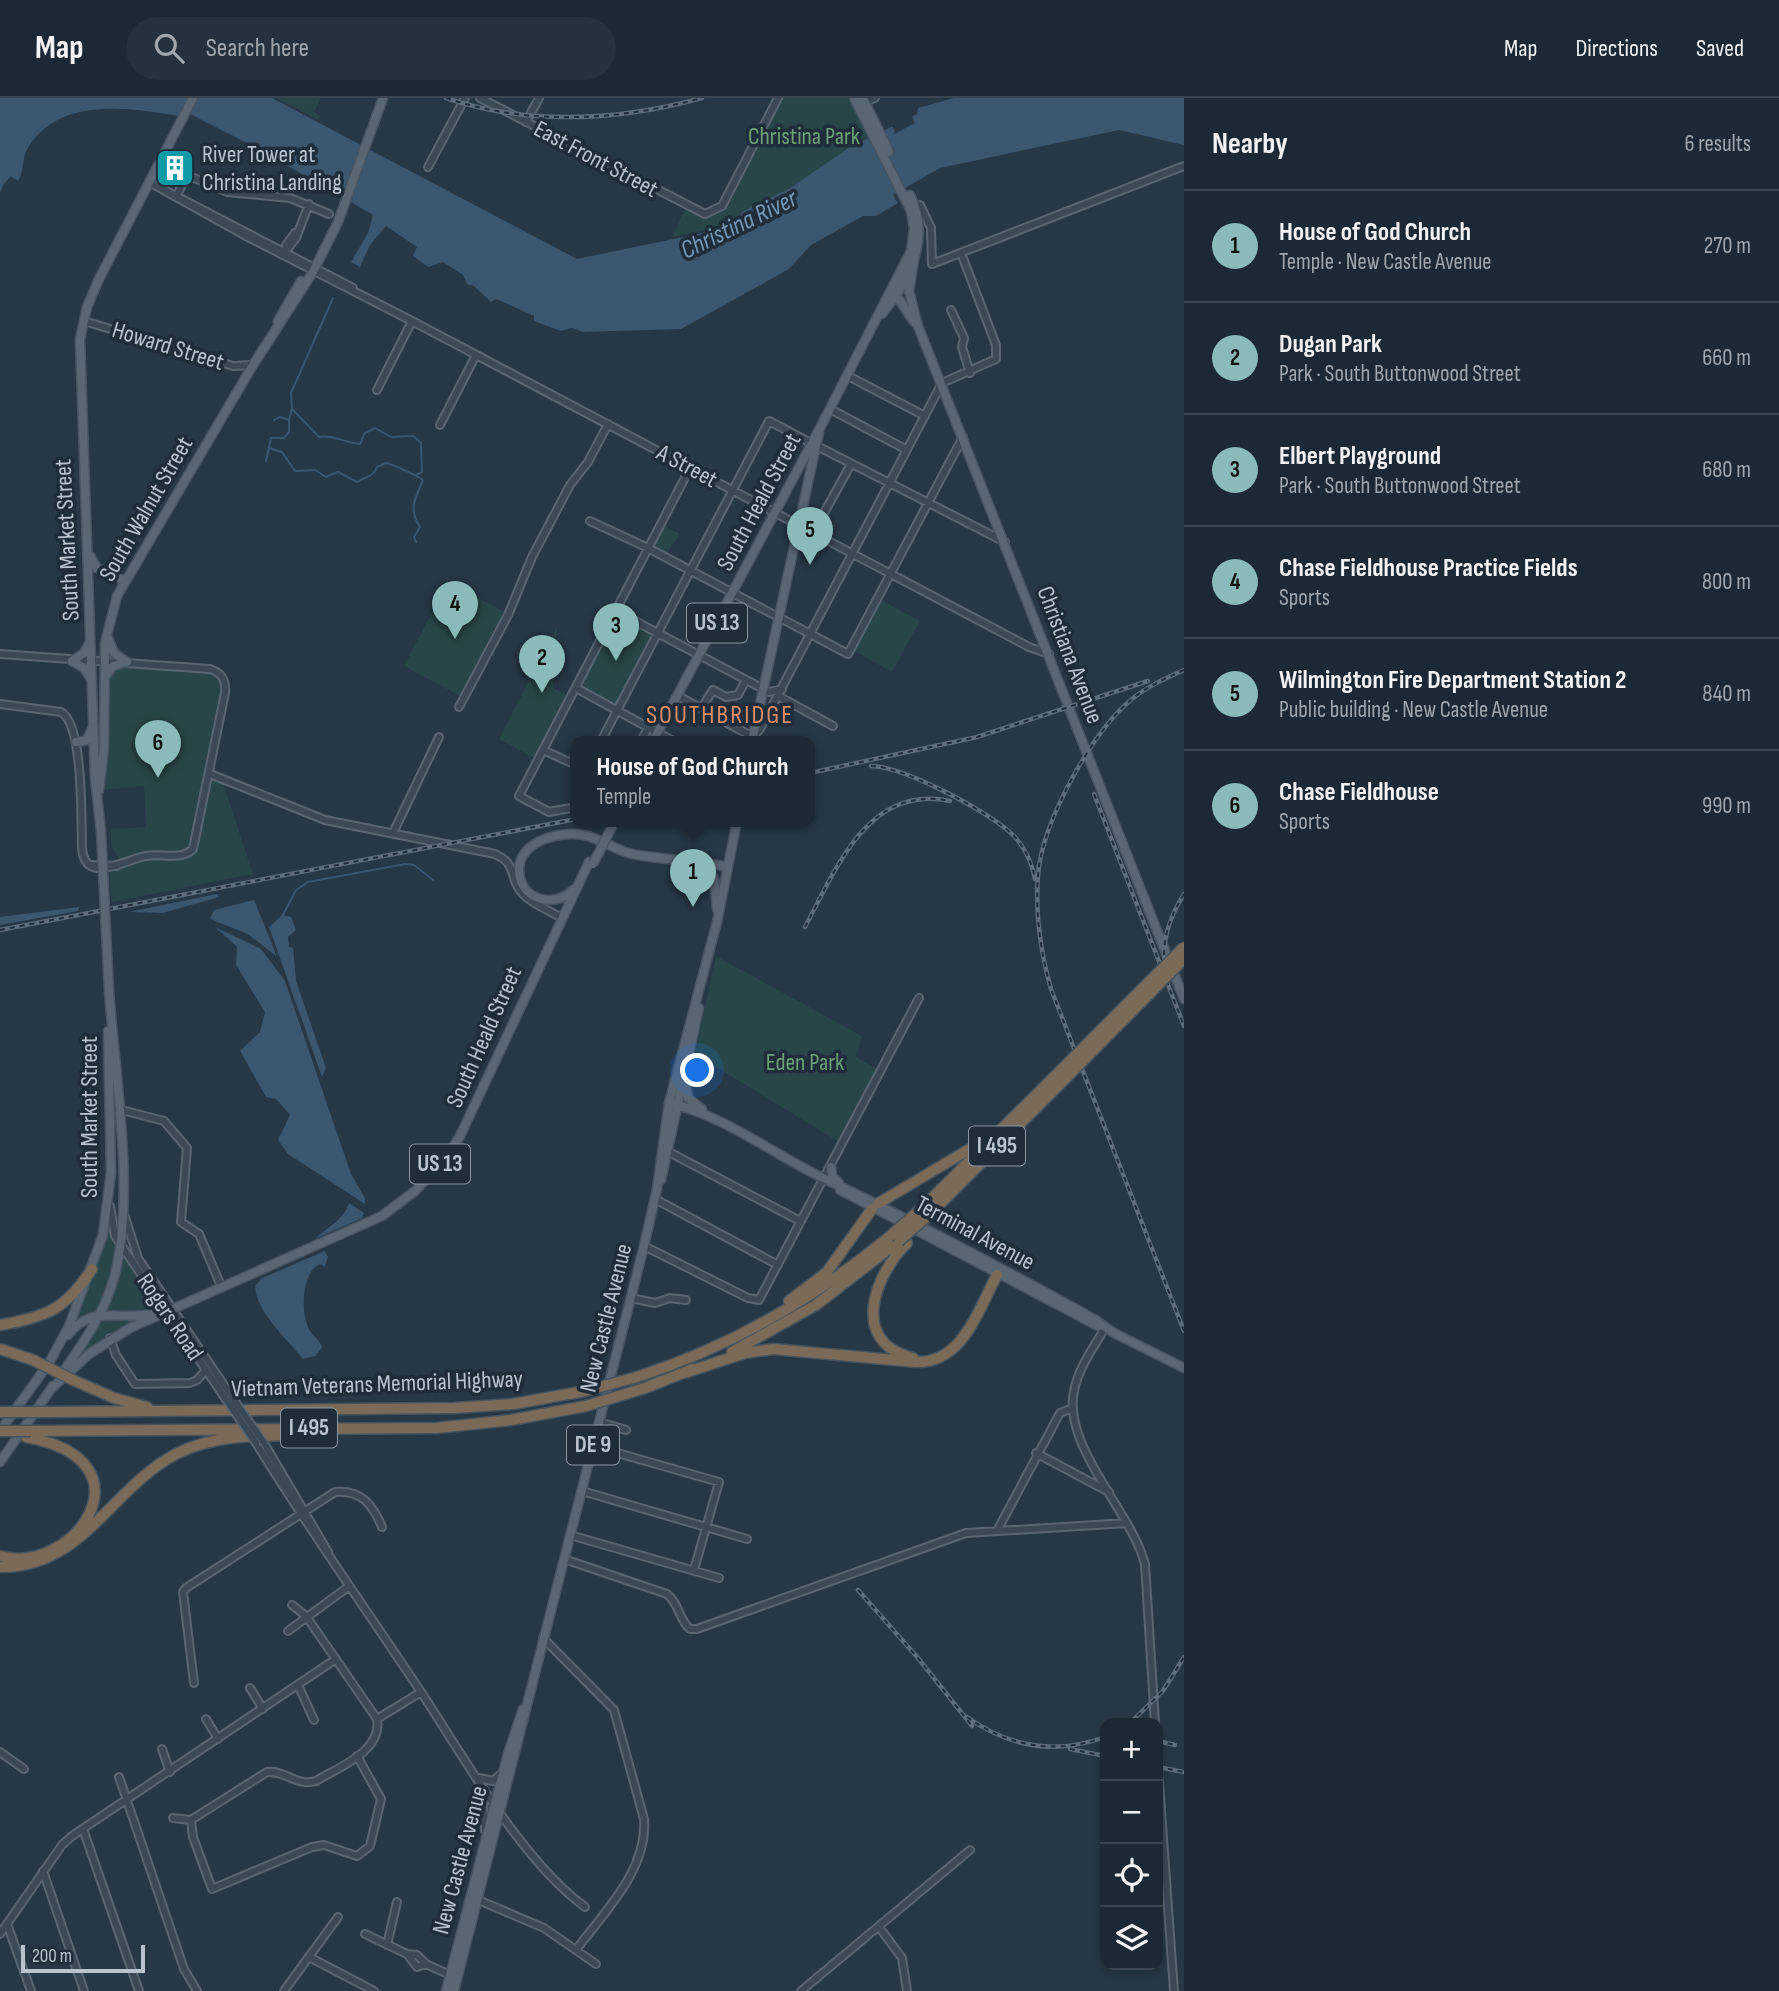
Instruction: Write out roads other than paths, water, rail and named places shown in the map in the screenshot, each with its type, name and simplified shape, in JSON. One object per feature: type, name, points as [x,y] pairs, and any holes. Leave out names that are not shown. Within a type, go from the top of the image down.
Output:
[{"type":"highway","name":"Vietnam Veterans Memorial Highway","points":[[29,1434],[436,1427],[511,1420],[586,1405],[645,1388],[687,1372],[742,1347],[796,1317],[835,1292],[898,1240],[947,1198],[1184,947]]},
{"type":"highway","name":"Vietnam Veterans Memorial Highway","points":[[930,1211],[1013,1116],[1060,1077],[1184,959]]},
{"type":"highway","points":[[721,1344],[783,1306],[827,1272],[876,1206],[982,1142],[1013,1116]]},
{"type":"highway","name":"Vietnam Veterans Memorial Highway","points":[[0,1412],[468,1407],[521,1403],[585,1391],[637,1377],[721,1344],[806,1298],[898,1240]]},
{"type":"highway","points":[[898,1240],[881,1277],[873,1309],[881,1339],[906,1356],[932,1357],[951,1347],[997,1272]]},
{"type":"highway","points":[[0,1325],[34,1319],[57,1308],[76,1292],[92,1269]]},
{"type":"highway","points":[[687,1372],[740,1354],[768,1349],[932,1361],[950,1353],[962,1340],[997,1272]]},
{"type":"highway","points":[[0,1349],[33,1360],[73,1380],[135,1405],[207,1410]]},
{"type":"highway","points":[[0,1565],[44,1560],[82,1536],[160,1463],[198,1444],[230,1438],[407,1433],[436,1427]]},
{"type":"highway","points":[[0,1432],[29,1434],[81,1458],[94,1479],[95,1500],[84,1524],[54,1546],[24,1558],[0,1556]]},
{"type":"main road","name":"South Market Street","points":[[51,1389],[100,1314],[114,1277],[120,1245],[122,1203],[119,1109],[93,727],[78,363],[83,321],[99,279],[193,98]]},
{"type":"main road","name":"South Walnut Street","points":[[99,790],[104,749],[104,661],[107,631],[125,581],[332,233],[386,98]]},
{"type":"main road","name":"South Heald Street","points":[[656,736],[794,476],[814,444],[878,318],[914,261],[917,227],[872,130],[862,102]]},
{"type":"main road","name":"US 13","points":[[862,102],[915,205],[917,227]]},
{"type":"main road","name":"South Heald Street","points":[[895,291],[911,251],[917,227]]},
{"type":"main road","points":[[878,318],[894,307],[912,314],[909,285],[914,261]]},
{"type":"main road","name":"Christiana Avenue","points":[[895,291],[912,314],[942,383],[1184,999]]},
{"type":"main road","name":"US 13","points":[[753,736],[799,526],[814,444]]},
{"type":"main road","points":[[794,476],[799,471],[806,472],[807,487]]},
{"type":"main road","points":[[87,551],[97,568],[125,581]]},
{"type":"main road","points":[[107,631],[111,648],[127,662]]},
{"type":"main road","points":[[91,639],[84,653],[72,661],[84,668],[92,681]]},
{"type":"main road","points":[[104,679],[113,666],[127,662]]},
{"type":"main road","points":[[76,742],[87,740],[93,727]]},
{"type":"main road","name":"South Heald Street","points":[[51,1389],[110,1339],[169,1309],[382,1216],[424,1182],[460,1136],[562,918],[610,827]]},
{"type":"main road","name":"New Castle Avenue","points":[[454,1991],[485,1842],[504,1797],[644,1246],[736,827]]},
{"type":"main road","points":[[580,883],[562,899],[540,899],[529,893],[521,882],[520,863],[525,852],[540,841],[577,835],[636,855],[728,867]]},
{"type":"main road","name":"DE 9","points":[[692,861],[706,868],[714,878],[717,922]]},
{"type":"main road","name":"New Castle Avenue","points":[[656,1194],[668,1150],[674,1104],[685,1078],[699,996]]},
{"type":"main road","name":"South Market Street","points":[[49,1363],[92,1269],[109,1197],[110,1005]]},
{"type":"main road","points":[[685,1078],[686,1091],[691,1102],[724,1125]]},
{"type":"main road","name":"Terminal Avenue","points":[[674,1104],[724,1125],[997,1272],[1184,1368]]},
{"type":"main road","points":[[668,1150],[677,1122],[682,1116],[696,1116],[724,1125]]},
{"type":"main road","points":[[831,1167],[835,1181],[860,1194]]},
{"type":"main road","name":"Terminal Avenue","points":[[824,1179],[860,1194],[876,1206]]},
{"type":"main road","name":"South Heald Street","points":[[100,1314],[142,1316],[169,1309]]},
{"type":"main road","points":[[0,1432],[80,1322],[100,1314]]},
{"type":"main road","name":"US 13","points":[[0,1462],[51,1389]]},
{"type":"main road","name":"New Castle Avenue","points":[[446,1991],[498,1807],[505,1764],[527,1700]]},
{"type":"street","points":[[428,167],[465,98]]},
{"type":"street","name":"East Front Street","points":[[480,98],[699,213],[713,213],[722,206],[777,98]]},
{"type":"street","points":[[526,122],[539,98]]},
{"type":"street","points":[[862,102],[875,98]]},
{"type":"street","points":[[920,205],[930,225],[932,264],[1184,166]]},
{"type":"street","points":[[177,197],[187,175],[231,193],[288,197],[329,214]]},
{"type":"street","name":"A Street","points":[[149,182],[313,266],[1029,648],[1049,654]]},
{"type":"street","points":[[283,252],[296,238],[295,233],[309,204]]},
{"type":"street","points":[[754,736],[782,689],[942,383],[993,362],[998,354],[961,253]]},
{"type":"street","points":[[951,310],[964,338],[962,347],[970,373]]},
{"type":"street","name":"Howard Street","points":[[83,321],[233,366],[253,365]]},
{"type":"street","points":[[377,390],[412,321]]},
{"type":"street","points":[[440,425],[476,355]]},
{"type":"street","points":[[848,376],[925,416]]},
{"type":"street","points":[[830,409],[907,450]]},
{"type":"street","points":[[603,736],[769,421],[1005,542]]},
{"type":"street","points":[[458,706],[508,615],[532,557],[570,485],[589,462],[608,424]]},
{"type":"street","points":[[590,520],[848,654],[964,437]]},
{"type":"street","points":[[813,533],[851,464]]},
{"type":"street","points":[[570,808],[549,812],[519,796],[690,468]]},
{"type":"street","points":[[616,611],[764,689],[774,692],[782,689]]},
{"type":"street","points":[[0,654],[210,669],[222,676],[225,690],[193,849],[182,856],[147,856],[117,866],[97,869],[83,855],[76,742],[69,718],[61,712],[0,704]]},
{"type":"street","points":[[701,709],[713,690],[726,697],[738,695],[746,680]]},
{"type":"street","points":[[576,688],[648,728],[654,736]]},
{"type":"street","points":[[678,696],[747,736]]},
{"type":"street","points":[[778,696],[832,726]]},
{"type":"street","points":[[644,736],[648,728]]},
{"type":"street","points":[[393,833],[439,737]]},
{"type":"street","points":[[543,750],[570,762]]},
{"type":"street","points":[[210,774],[315,817],[504,858],[512,867],[520,891],[562,918]]},
{"type":"street","points":[[644,1246],[748,1298],[759,1300],[919,998]]},
{"type":"street","points":[[110,1107],[164,1121],[187,1148],[181,1222],[199,1234],[221,1286]]},
{"type":"street","points":[[668,1150],[800,1221]]},
{"type":"street","points":[[656,1194],[778,1265]]},
{"type":"street","name":"Rogers Road","points":[[109,1197],[112,1230],[120,1245],[169,1309],[260,1443],[348,1587],[498,1807]]},
{"type":"street","name":"Rogers Road","points":[[122,1203],[138,1258],[206,1370],[229,1398]]},
{"type":"street","points":[[631,1298],[655,1303],[670,1298],[686,1300]]},
{"type":"street","points":[[1105,1328],[1077,1379],[1072,1408],[1079,1435],[1141,1550],[1147,1572],[1154,1718]]},
{"type":"street","points":[[110,1339],[116,1355],[135,1384],[190,1383],[206,1370]]},
{"type":"street","points":[[998,1529],[1036,1453],[1060,1413],[1072,1408]]},
{"type":"street","points":[[599,1422],[626,1430]]},
{"type":"street","points":[[593,1446],[719,1482],[694,1570]]},
{"type":"street","points":[[1036,1453],[1109,1492]]},
{"type":"street","points":[[582,1490],[747,1539]]},
{"type":"street","points":[[194,1683],[183,1592],[326,1495],[347,1491],[366,1499],[382,1527]]},
{"type":"street","points":[[564,1559],[667,1594],[674,1599],[685,1625],[696,1629],[966,1533],[1127,1523]]},
{"type":"street","points":[[570,1535],[719,1578]]},
{"type":"street","points":[[288,1631],[348,1587]]},
{"type":"street","points":[[173,1818],[191,1821],[261,1774],[275,1771],[290,1780],[308,1784],[357,1756],[378,1735],[377,1719],[306,1616],[292,1605]]},
{"type":"street","points":[[543,1638],[614,1710],[641,1801],[645,1838],[639,1859],[576,1950]]},
{"type":"street","points":[[0,1934],[62,1846],[83,1829],[336,1659]]},
{"type":"street","points":[[298,1685],[314,1720]]},
{"type":"street","points":[[250,1688],[263,1709]]},
{"type":"street","points":[[377,1719],[421,1692]]},
{"type":"street","points":[[206,1719],[218,1739]]},
{"type":"street","points":[[162,1749],[170,1772]]},
{"type":"street","points":[[0,1762],[2,1754],[24,1769]]},
{"type":"street","points":[[191,1821],[193,1837],[212,1889],[312,1847],[324,1845],[357,1856],[364,1853],[373,1838],[381,1799],[357,1756]]},
{"type":"street","points":[[473,1773],[480,1779],[493,1781],[499,1777],[505,1764]]},
{"type":"street","name":"Rogers Road","points":[[473,1773],[486,1800],[498,1807]]},
{"type":"street","points":[[119,1777],[184,1969],[197,1991]]},
{"type":"street","points":[[1159,1781],[1174,1991]]},
{"type":"street","points":[[482,1791],[486,1815],[485,1842]]},
{"type":"street","points":[[498,1807],[553,1881],[585,1907]]},
{"type":"street","points":[[83,1829],[139,1991]]},
{"type":"street","points":[[802,1991],[970,1850]]},
{"type":"street","points":[[43,1871],[84,1991]]},
{"type":"street","points":[[474,1899],[544,1928],[596,1964]]},
{"type":"street","points":[[387,1945],[397,1902]]},
{"type":"street","points":[[284,1991],[338,1917]]},
{"type":"street","points":[[7,1924],[31,1991]]},
{"type":"street","points":[[879,1927],[902,1958],[907,1991]]},
{"type":"street","points":[[365,1934],[407,1954],[417,1955],[426,1964],[450,1975]]},
{"type":"street","points":[[309,1957],[374,1991]]},
{"type":"water","name":"Christina River","points":[[0,98],[272,98],[577,259],[717,230],[718,226],[740,218],[742,212],[790,188],[847,149],[917,114],[918,108],[954,98],[1184,98],[1184,145],[1119,130],[940,168],[893,195],[898,203],[876,216],[863,216],[811,245],[789,269],[681,329],[583,332],[572,328],[561,331],[534,321],[534,316],[496,299],[491,302],[474,286],[467,284],[463,275],[443,262],[428,267],[413,256],[417,247],[386,226],[370,245],[360,267],[351,262],[368,233],[373,215],[253,146],[182,110],[178,116],[137,110],[96,110],[76,113],[58,120],[42,131],[29,146],[18,181],[11,176],[0,193]]},
{"type":"water","points":[[217,894],[219,897],[163,913],[129,912]]},
{"type":"water","points":[[254,900],[276,956],[248,934],[210,919],[214,910]]},
{"type":"water","points":[[79,907],[78,911],[0,925],[0,917]]},
{"type":"water","points":[[282,915],[291,917],[296,930],[288,937],[289,947],[293,948],[296,981],[326,1068],[322,1077],[269,927]]},
{"type":"water","points":[[215,927],[261,949],[285,981],[351,1174],[365,1198],[365,1204],[288,1154],[278,1140],[290,1115],[276,1099],[266,1097],[240,1051],[260,1032],[265,1012],[236,965],[237,947]]},
{"type":"water","points":[[349,1203],[364,1213],[362,1218],[315,1239],[339,1219]]},
{"type":"water","points":[[325,1251],[328,1257],[325,1267],[320,1264],[314,1269],[304,1294],[307,1324],[322,1348],[315,1356],[303,1359],[267,1316],[255,1286],[262,1278]]},
{"type":"waterway","points":[[274,420],[280,417],[289,420],[292,409],[291,393],[333,298]]},
{"type":"waterway","points":[[292,409],[319,437],[360,444],[365,433],[375,428],[391,437],[413,436],[421,443],[422,472],[416,475]]},
{"type":"waterway","points":[[266,461],[271,438],[284,438],[289,432],[289,421]]},
{"type":"waterway","points":[[269,448],[282,452],[295,471],[315,470],[326,477],[338,472],[357,482],[386,463],[423,480],[414,504],[414,515],[420,527],[414,537],[416,542]]},
{"type":"waterway","points":[[283,915],[296,890],[308,882],[405,864],[414,865],[433,880]]},
{"type":"railway","points":[[446,98],[509,113],[574,117],[638,112],[702,98]]},
{"type":"railway","points":[[1184,670],[1132,699],[1087,753],[1051,823],[1039,866],[1037,897],[1041,944],[1051,989],[1184,1331]]},
{"type":"railway","points":[[815,772],[977,737],[1148,681]]},
{"type":"railway","points":[[871,766],[925,782],[1003,826],[1028,856],[1035,879]]},
{"type":"railway","points":[[1094,794],[1184,1026]]},
{"type":"railway","points":[[805,927],[843,857],[858,836],[876,818],[897,805],[921,799],[950,801]]},
{"type":"railway","points":[[0,930],[570,820]]},
{"type":"railway","points":[[1165,965],[1164,946],[1168,928],[1184,894]]},
{"type":"railway","points":[[858,1590],[918,1658],[972,1726]]},
{"type":"railway","points":[[1135,1718],[1163,1691],[1184,1657]]},
{"type":"railway","points":[[967,1717],[999,1735],[1033,1745],[1069,1746],[1100,1739]]},
{"type":"railway","points":[[1163,1742],[1175,1745]]},
{"type":"railway","points":[[1070,1749],[1100,1755]]},
{"type":"railway","points":[[1163,1768],[1184,1772]]},
{"type":"place","name":"River Tower at Christina Landing","points":[[175,168]]},
{"type":"place","name":"Wilmington Fire Department Station 2","points":[[810,565]]},
{"type":"place","name":"Chase Fieldhouse Practice Fields","points":[[455,639]]},
{"type":"place","name":"Elbert Playground","points":[[616,661]]},
{"type":"place","name":"Dugan Park","points":[[542,693]]},
{"type":"place","name":"Chase Fieldhouse","points":[[158,778]]},
{"type":"place","name":"House of God Church","points":[[693,907]]},
{"type":"district","name":"SOUTHBRIDGE","points":[[720,715]]},
{"type":"park label","name":"Christina Park","points":[[804,136]]},
{"type":"park label","name":"Eden Park","points":[[805,1062]]}]
